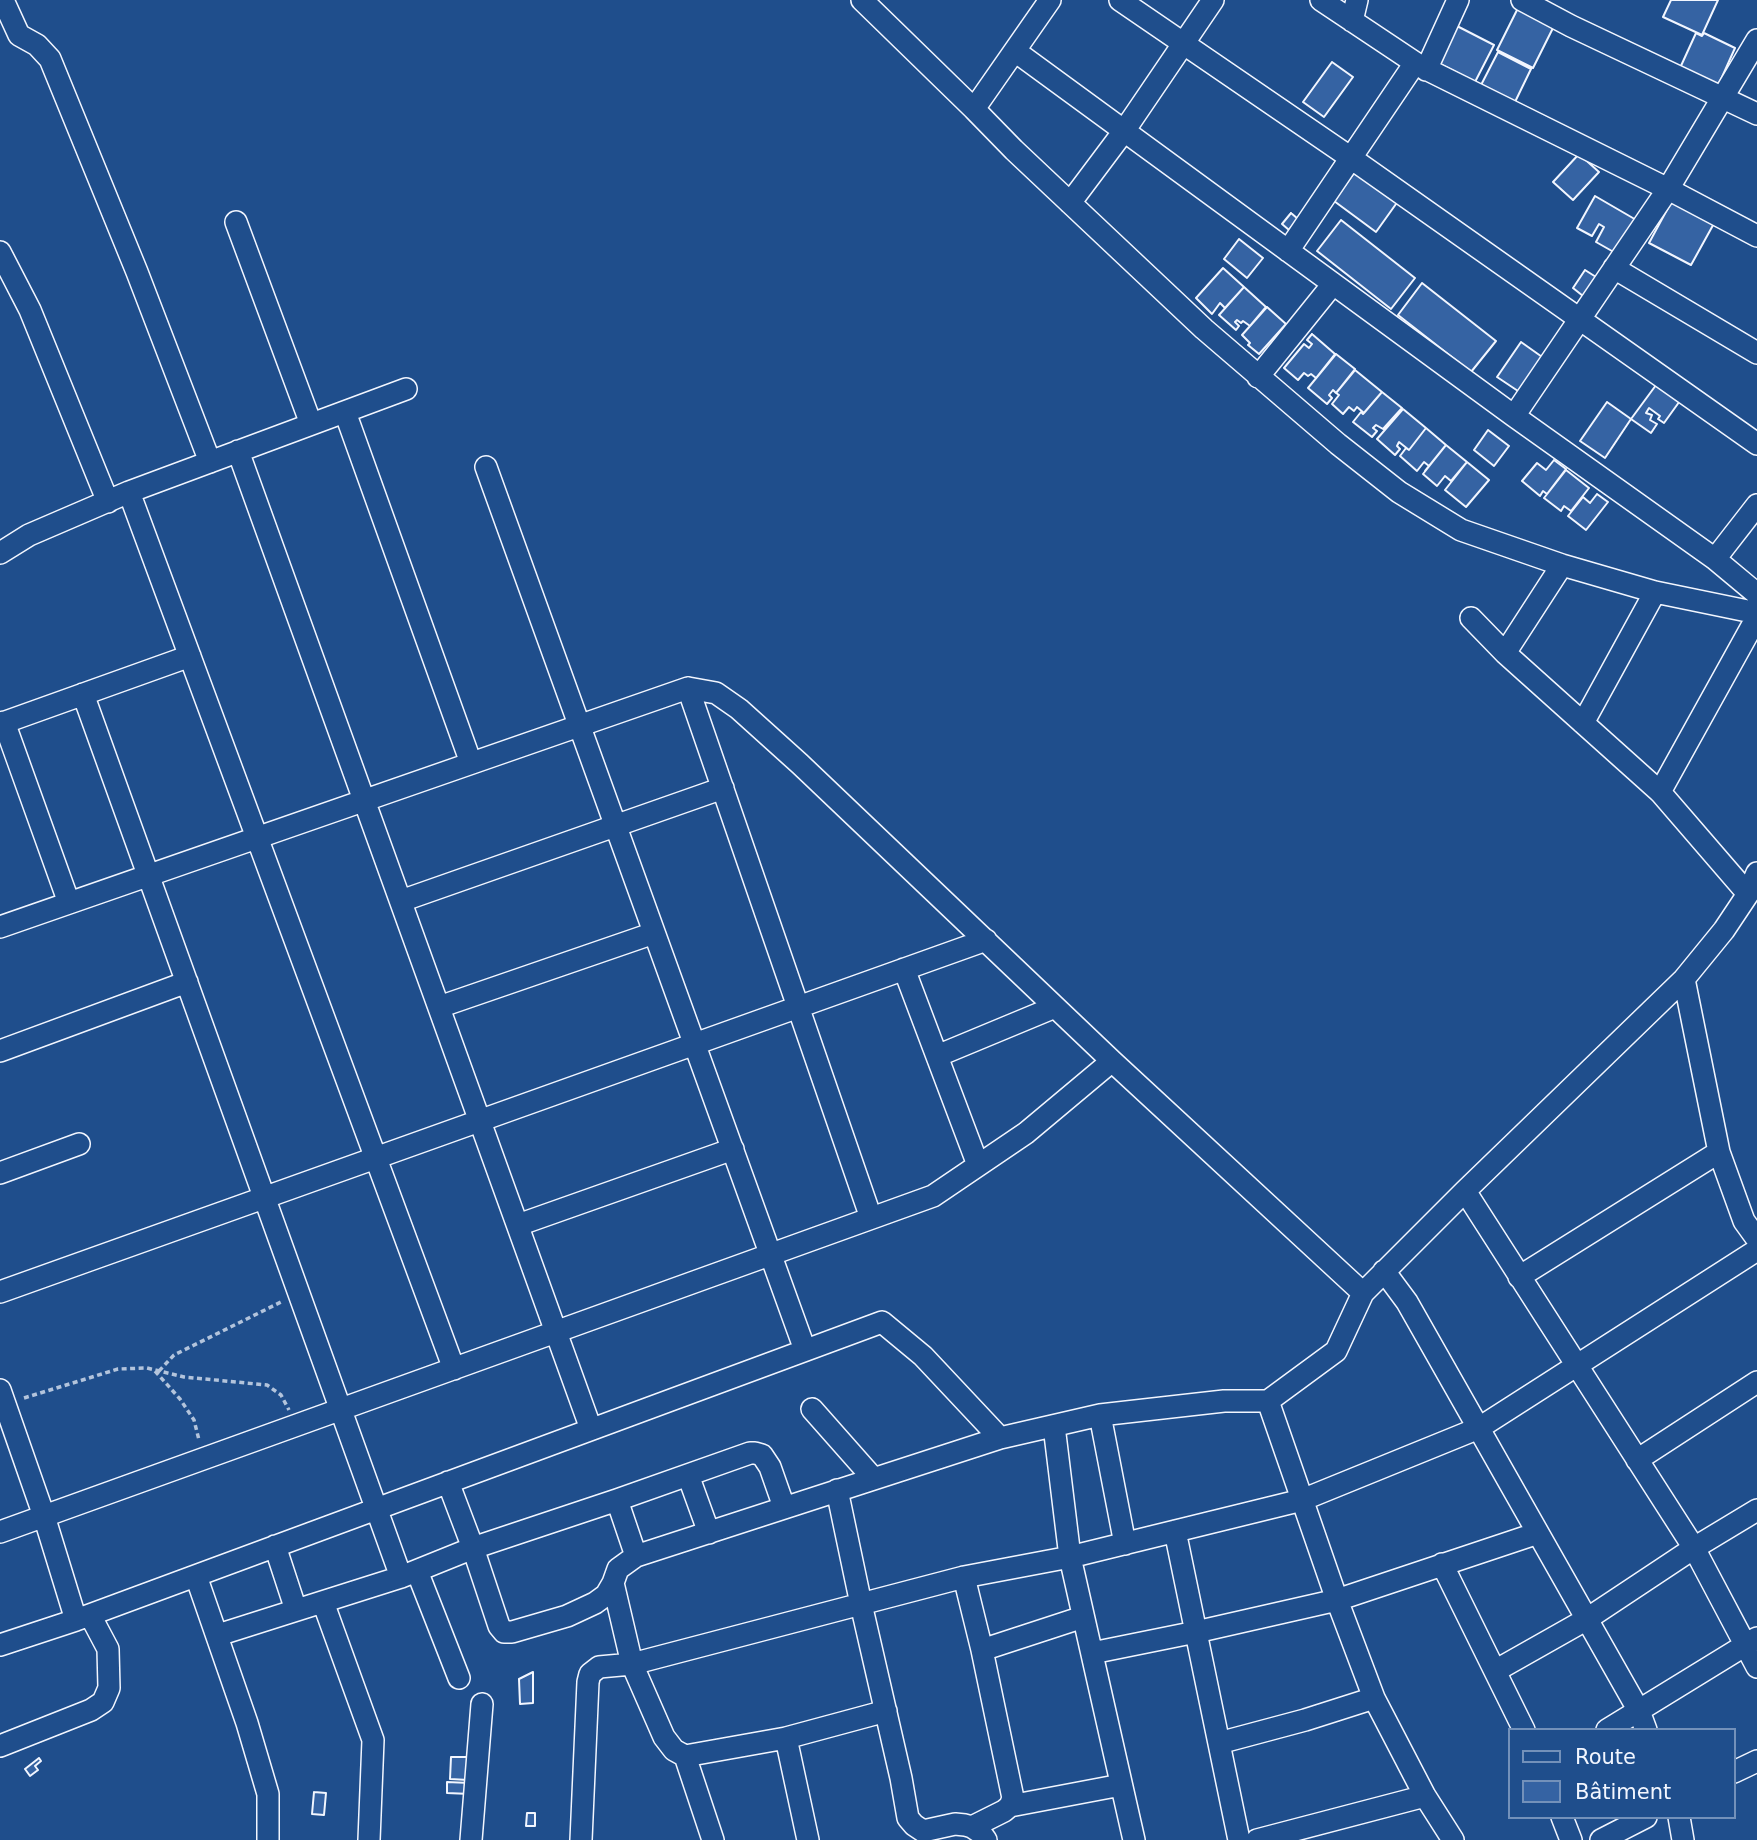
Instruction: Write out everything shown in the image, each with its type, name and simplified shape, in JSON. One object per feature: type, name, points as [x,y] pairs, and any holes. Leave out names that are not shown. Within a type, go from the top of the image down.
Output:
[{"type":"street","points":[[3,0],[9,39],[37,45],[50,60],[137,272],[210,462]]},
{"type":"street","points":[[862,0],[1014,150],[1204,329],[1372,472],[1419,505],[1461,530],[1562,565],[1656,592],[1757,615],[1660,792]]},
{"type":"street","points":[[974,109],[1050,0]]},
{"type":"street","points":[[1120,0],[1351,158],[1757,444]]},
{"type":"street","points":[[1070,203],[1124,131],[1213,0]]},
{"type":"street","points":[[1321,0],[1421,66],[1757,236]]},
{"type":"street","points":[[1353,21],[1357,0]]},
{"type":"street","points":[[1288,251],[1351,158],[1421,66],[1458,0]]},
{"type":"street","points":[[1522,0],[1757,114]]},
{"type":"street","points":[[1514,416],[1668,189],[1757,40]]},
{"type":"street","points":[[1014,51],[1514,416],[1715,559],[1757,594]]},
{"type":"street","points":[[236,222],[311,424]]},
{"type":"street","points":[[0,252],[30,310],[108,502]]},
{"type":"street","points":[[1614,268],[1757,353]]},
{"type":"street","points":[[1258,377],[1333,284]]},
{"type":"street","points":[[1,547],[129,492],[406,389]]},
{"type":"street","points":[[345,412],[471,763]]},
{"type":"street","points":[[239,451],[591,1429]]},
{"type":"street","points":[[486,467],[805,1350]]},
{"type":"street","points":[[129,492],[454,1369]]},
{"type":"street","points":[[1715,559],[1757,505]]},
{"type":"street","points":[[1505,653],[1562,565]]},
{"type":"street","points":[[1583,723],[1656,592]]},
{"type":"street","points":[[1471,618],[1505,653],[1660,792],[1748,894]]},
{"type":"street","points":[[69,903],[2,723],[190,656]]},
{"type":"street","points":[[688,688],[871,1218]]},
{"type":"street","points":[[0,927],[688,688],[716,693],[739,709],[800,764],[1112,1061],[1363,1293]]},
{"type":"street","points":[[83,694],[376,1509],[459,1678]]},
{"type":"street","points":[[401,901],[723,788]]},
{"type":"street","points":[[448,1482],[499,1626],[503,1632],[512,1632],[567,1616],[595,1603],[607,1595],[618,1569],[636,1556],[999,1438],[1100,1415],[1224,1401],[1268,1401],[1336,1351],[1363,1293],[1684,979],[1724,930],[1748,894],[1757,873]]},
{"type":"street","points":[[439,1007],[654,933]]},
{"type":"street","points":[[0,1292],[986,940]]},
{"type":"street","points":[[904,970],[978,1166]]},
{"type":"street","points":[[1684,979],[1719,1152],[1744,1221],[1757,1240]]},
{"type":"street","points":[[0,1051],[187,982]]},
{"type":"street","points":[[937,1056],[1055,1007]]},
{"type":"street","points":[[0,1532],[933,1196],[1026,1133],[1112,1061]]},
{"type":"street","points":[[0,1173],[79,1144]]},
{"type":"street","points":[[518,1225],[733,1149]]},
{"type":"street","points":[[1519,1277],[1719,1152]]},
{"type":"street","points":[[1465,1191],[1694,1548],[1751,1642],[1757,1667]]},
{"type":"street","points":[[582,1840],[588,1682],[590,1674],[599,1668],[632,1664],[964,1577],[1070,1557],[1302,1500],[1479,1428],[1757,1250]]},
{"type":"street","points":[[1384,1271],[1407,1301],[1642,1721]]},
{"type":"street","points":[[0,1645],[196,1576],[883,1322],[923,1356],[999,1438]]},
{"type":"street","points":[[1637,1461],[1757,1382]]},
{"type":"street","points":[[0,1746],[91,1710],[103,1703],[109,1688],[108,1649],[83,1617],[44,1517],[3,1397]]},
{"type":"street","points":[[1268,1401],[1374,1698],[1425,1796],[1453,1840]]},
{"type":"street","points":[[812,1409],[873,1478]]},
{"type":"street","points":[[1100,1415],[1125,1544]]},
{"type":"street","points":[[1054,1426],[1070,1557],[1134,1840]]},
{"type":"street","points":[[218,1635],[409,1574],[473,1548],[750,1453],[762,1455],[770,1467],[784,1507]]},
{"type":"street","points":[[688,1475],[709,1533]]},
{"type":"street","points":[[837,1490],[908,1818],[923,1831],[955,1824],[979,1834],[1010,1806],[1013,1798],[964,1577]]},
{"type":"street","points":[[617,1500],[636,1556]]},
{"type":"street","points":[[1495,1671],[1587,1619],[1757,1510]]},
{"type":"street","points":[[1175,1531],[1239,1840]]},
{"type":"street","points":[[1092,1653],[1337,1600],[1538,1533]]},
{"type":"street","points":[[275,1546],[296,1610]]},
{"type":"street","points":[[1442,1564],[1523,1728]]},
{"type":"street","points":[[196,1576],[218,1635],[268,1794],[268,1840]]},
{"type":"street","points":[[613,1583],[632,1664],[664,1737],[674,1750],[685,1756],[786,1738],[886,1711]]},
{"type":"street","points":[[323,1602],[373,1740],[369,1840]]},
{"type":"street","points":[[982,1650],[1083,1617]]},
{"type":"street","points":[[1615,1728],[1642,1721],[1751,1642]]},
{"type":"street","points":[[1219,1743],[1374,1698]]},
{"type":"street","points":[[471,1840],[482,1704]]},
{"type":"street","points":[[786,1738],[808,1840]]},
{"type":"street","points":[[685,1756],[713,1840]]},
{"type":"street","points":[[1736,1771],[1757,1761]]},
{"type":"street","points":[[1010,1806],[1121,1785]]},
{"type":"street","points":[[1257,1840],[1425,1796]]},
{"type":"street","points":[[1563,1819],[1571,1840]]},
{"type":"street","points":[[1601,1840],[1642,1819]]},
{"type":"street","points":[[1679,1819],[1683,1840]]},
{"type":"path","points":[[159,1371],[174,1354],[299,1293]]},
{"type":"path","points":[[3,1397],[118,1369],[153,1369],[184,1377],[267,1385],[281,1395],[299,1425]]},
{"type":"path","points":[[153,1369],[180,1399],[194,1420],[203,1459]]},
{"type":"building","points":[[1671,0],[1718,0],[1702,35],[1663,17]]},
{"type":"building","points":[[1518,8],[1554,26],[1533,68],[1497,50]]},
{"type":"building","points":[[1457,26],[1494,45],[1475,82],[1438,63]]},
{"type":"building","points":[[1696,33],[1702,36],[1704,33],[1735,48],[1718,86],[1680,68]]},
{"type":"building","points":[[1498,52],[1531,69],[1514,104],[1480,87]]},
{"type":"building","points":[[1332,62],[1353,77],[1324,117],[1303,102]]},
{"type":"building","points":[[1579,154],[1599,172],[1573,200],[1553,182]]},
{"type":"building","points":[[1359,166],[1401,197],[1376,232],[1334,201]]},
{"type":"building","points":[[1675,195],[1717,218],[1691,265],[1649,243]]},
{"type":"building","points":[[1595,196],[1638,221],[1619,255],[1596,242],[1604,227],[1599,224],[1592,236],[1577,228]]},
{"type":"building","points":[[1291,213],[1298,219],[1289,230],[1282,224]]},
{"type":"building","points":[[1341,220],[1415,278],[1391,309],[1317,251]]},
{"type":"building","points":[[1239,239],[1263,258],[1247,278],[1224,259]]},
{"type":"building","points":[[1223,268],[1244,287],[1225,308],[1220,303],[1212,314],[1196,298]]},
{"type":"building","points":[[1585,270],[1596,277],[1583,296],[1573,288]]},
{"type":"building","points":[[1422,283],[1496,341],[1471,372],[1398,315]]},
{"type":"building","points":[[1244,287],[1266,307],[1250,326],[1237,320],[1235,322],[1239,326],[1236,330],[1219,315]]},
{"type":"building","points":[[1267,307],[1286,324],[1259,354],[1248,345],[1250,343],[1242,335]]},
{"type":"building","points":[[1312,334],[1335,354],[1316,378],[1304,373],[1298,380],[1284,368],[1304,344],[1309,348],[1312,344],[1307,340]]},
{"type":"building","points":[[1521,342],[1545,359],[1521,393],[1497,377]]},
{"type":"building","points":[[1336,354],[1355,369],[1336,393],[1333,390],[1329,395],[1332,398],[1327,404],[1308,388]]},
{"type":"building","points":[[1355,370],[1382,392],[1364,413],[1357,407],[1354,411],[1349,407],[1343,414],[1332,404],[1339,395],[1336,393]]},
{"type":"building","points":[[1659,381],[1682,398],[1664,423],[1658,419],[1660,416],[1649,408],[1646,413],[1652,415],[1650,420],[1657,424],[1651,433],[1631,419]]},
{"type":"building","points":[[1382,392],[1402,408],[1383,429],[1376,425],[1373,428],[1377,431],[1372,437],[1353,422]]},
{"type":"building","points":[[1607,402],[1631,419],[1605,458],[1580,441]]},
{"type":"building","points":[[1403,409],[1426,428],[1409,450],[1399,442],[1397,446],[1400,449],[1395,455],[1377,439]]},
{"type":"building","points":[[1426,428],[1446,445],[1425,471],[1429,466],[1424,462],[1417,471],[1400,456],[1406,448],[1409,450]]},
{"type":"building","points":[[1488,430],[1509,446],[1494,466],[1474,450]]},
{"type":"building","points":[[1446,445],[1467,462],[1451,481],[1445,476],[1437,486],[1423,474]]},
{"type":"building","points":[[1554,460],[1566,469],[1547,494],[1543,491],[1540,496],[1522,481],[1537,463],[1546,470]]},
{"type":"building","points":[[1467,462],[1489,480],[1466,507],[1445,490]]},
{"type":"building","points":[[1566,470],[1589,488],[1571,511],[1564,506],[1561,511],[1544,498]]},
{"type":"building","points":[[1597,494],[1608,502],[1586,530],[1568,516],[1583,497],[1590,503]]},
{"type":"building","points":[[533,1672],[533,1703],[520,1704],[519,1679]]},
{"type":"building","points":[[451,1757],[469,1757],[468,1780],[450,1779]]},
{"type":"building","points":[[39,1758],[41,1761],[35,1766],[38,1770],[30,1776],[25,1769]]},
{"type":"building","points":[[447,1782],[470,1783],[470,1794],[447,1793]]},
{"type":"building","points":[[314,1792],[326,1793],[324,1815],[312,1814]]},
{"type":"building","points":[[527,1813],[535,1813],[535,1826],[526,1826]]}]
